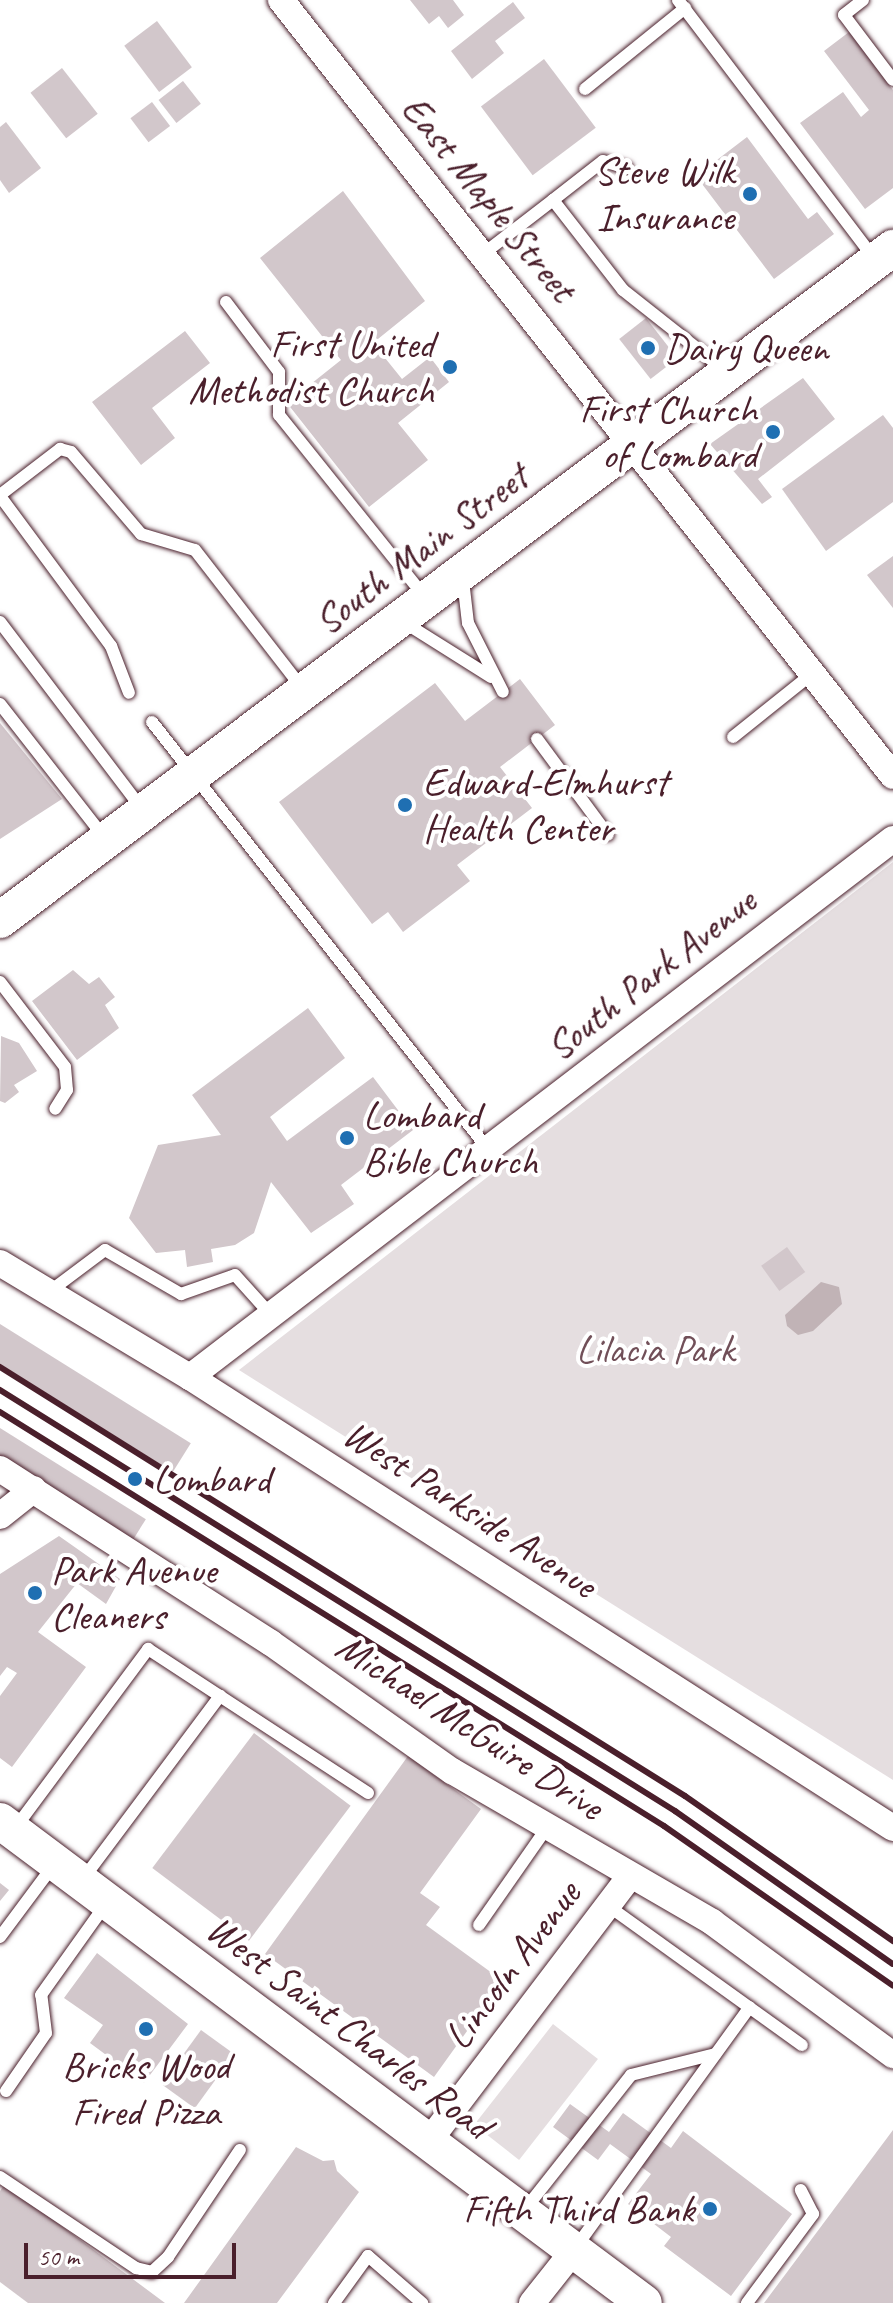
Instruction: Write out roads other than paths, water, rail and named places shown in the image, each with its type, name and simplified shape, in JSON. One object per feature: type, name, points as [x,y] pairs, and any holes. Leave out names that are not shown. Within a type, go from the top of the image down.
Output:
[{"type":"main road","name":"South Main Street","points":[[8,909],[144,812],[885,254]]},
{"type":"main road","name":"West Saint Charles Road","points":[[7,1826],[644,2303]]},
{"type":"street","name":"East Maple Street","points":[[281,0],[893,776]]},
{"type":"street","name":"South Park Avenue","points":[[190,1377],[893,839]]},
{"type":"street","name":"West Parkside Avenue","points":[[0,1263],[190,1377],[893,1828]]},
{"type":"street","name":"Michael McGuire Drive","points":[[0,1469],[271,1643],[452,1771],[712,1922],[893,2055]]},
{"type":"street","points":[[0,1516],[34,1489]]},
{"type":"street","name":"Lincoln Avenue","points":[[429,2141],[630,1876]]},
{"type":"street","points":[[532,2303],[574,2250]]},
{"type":"lane","points":[[863,0],[844,15],[893,80]]},
{"type":"lane","points":[[585,89],[682,4],[885,254]]},
{"type":"lane","points":[[483,254],[603,161],[627,168]]},
{"type":"lane","points":[[553,200],[623,290],[729,374]]},
{"type":"lane","points":[[226,302],[279,372],[279,415],[413,609],[492,678],[503,692]]},
{"type":"lane","points":[[129,693],[111,646],[0,495],[60,449],[71,452],[141,534],[195,550],[305,691]]},
{"type":"lane","points":[[462,573],[468,623],[492,678]]},
{"type":"lane","points":[[0,622],[144,812]]},
{"type":"lane","points":[[733,737],[813,673]]},
{"type":"lane","points":[[0,704],[106,840]]},
{"type":"lane","points":[[152,722],[488,1149]]},
{"type":"lane","points":[[537,739],[608,835]]},
{"type":"lane","points":[[0,982],[65,1067],[67,1090],[55,1109]]},
{"type":"lane","points":[[49,1292],[105,1250],[181,1294],[235,1275],[271,1315]]},
{"type":"lane","points":[[7,1826],[148,1649],[368,1793]]},
{"type":"lane","points":[[6,2091],[46,2033],[41,1995],[81,1882],[220,1696]]},
{"type":"lane","points":[[479,1925],[548,1825]]},
{"type":"lane","points":[[0,1937],[81,1882]]},
{"type":"lane","points":[[607,1905],[802,2045]]},
{"type":"lane","points":[[574,2250],[750,2007]]},
{"type":"lane","points":[[523,2212],[631,2075],[715,2054]]},
{"type":"lane","points":[[0,2177],[136,2268],[152,2272],[168,2257],[240,2150]]},
{"type":"lane","points":[[747,2303],[813,2214],[801,2190]]},
{"type":"lane","points":[[334,2303],[368,2256],[422,2303]]},
{"type":"railway","points":[[0,1367],[685,1796],[893,1941]]},
{"type":"railway","points":[[0,1390],[675,1811],[893,1964]]},
{"type":"railway","points":[[0,1412],[664,1826],[893,1986]]},
{"type":"place","name":"Steve Wilk Insurance","points":[[750,194]]},
{"type":"place","name":"Dairy Queen","points":[[648,348]]},
{"type":"place","name":"First United Methodist Church","points":[[450,367]]},
{"type":"place","name":"First Church of Lombard","points":[[773,432]]},
{"type":"place","name":"Edward-Elmhurst Health Center","points":[[405,805]]},
{"type":"place","name":"Lombard Bible Church","points":[[347,1138]]},
{"type":"place","name":"Lombard","points":[[135,1479]]},
{"type":"place","name":"Park Avenue Cleaners","points":[[35,1593]]},
{"type":"place","name":"Bricks Wood Fired Pizza","points":[[146,2029]]},
{"type":"place","name":"Fifth Third Bank","points":[[710,2209]]},
{"type":"park label","name":"Lilacia Park","points":[[655,1349]]}]
